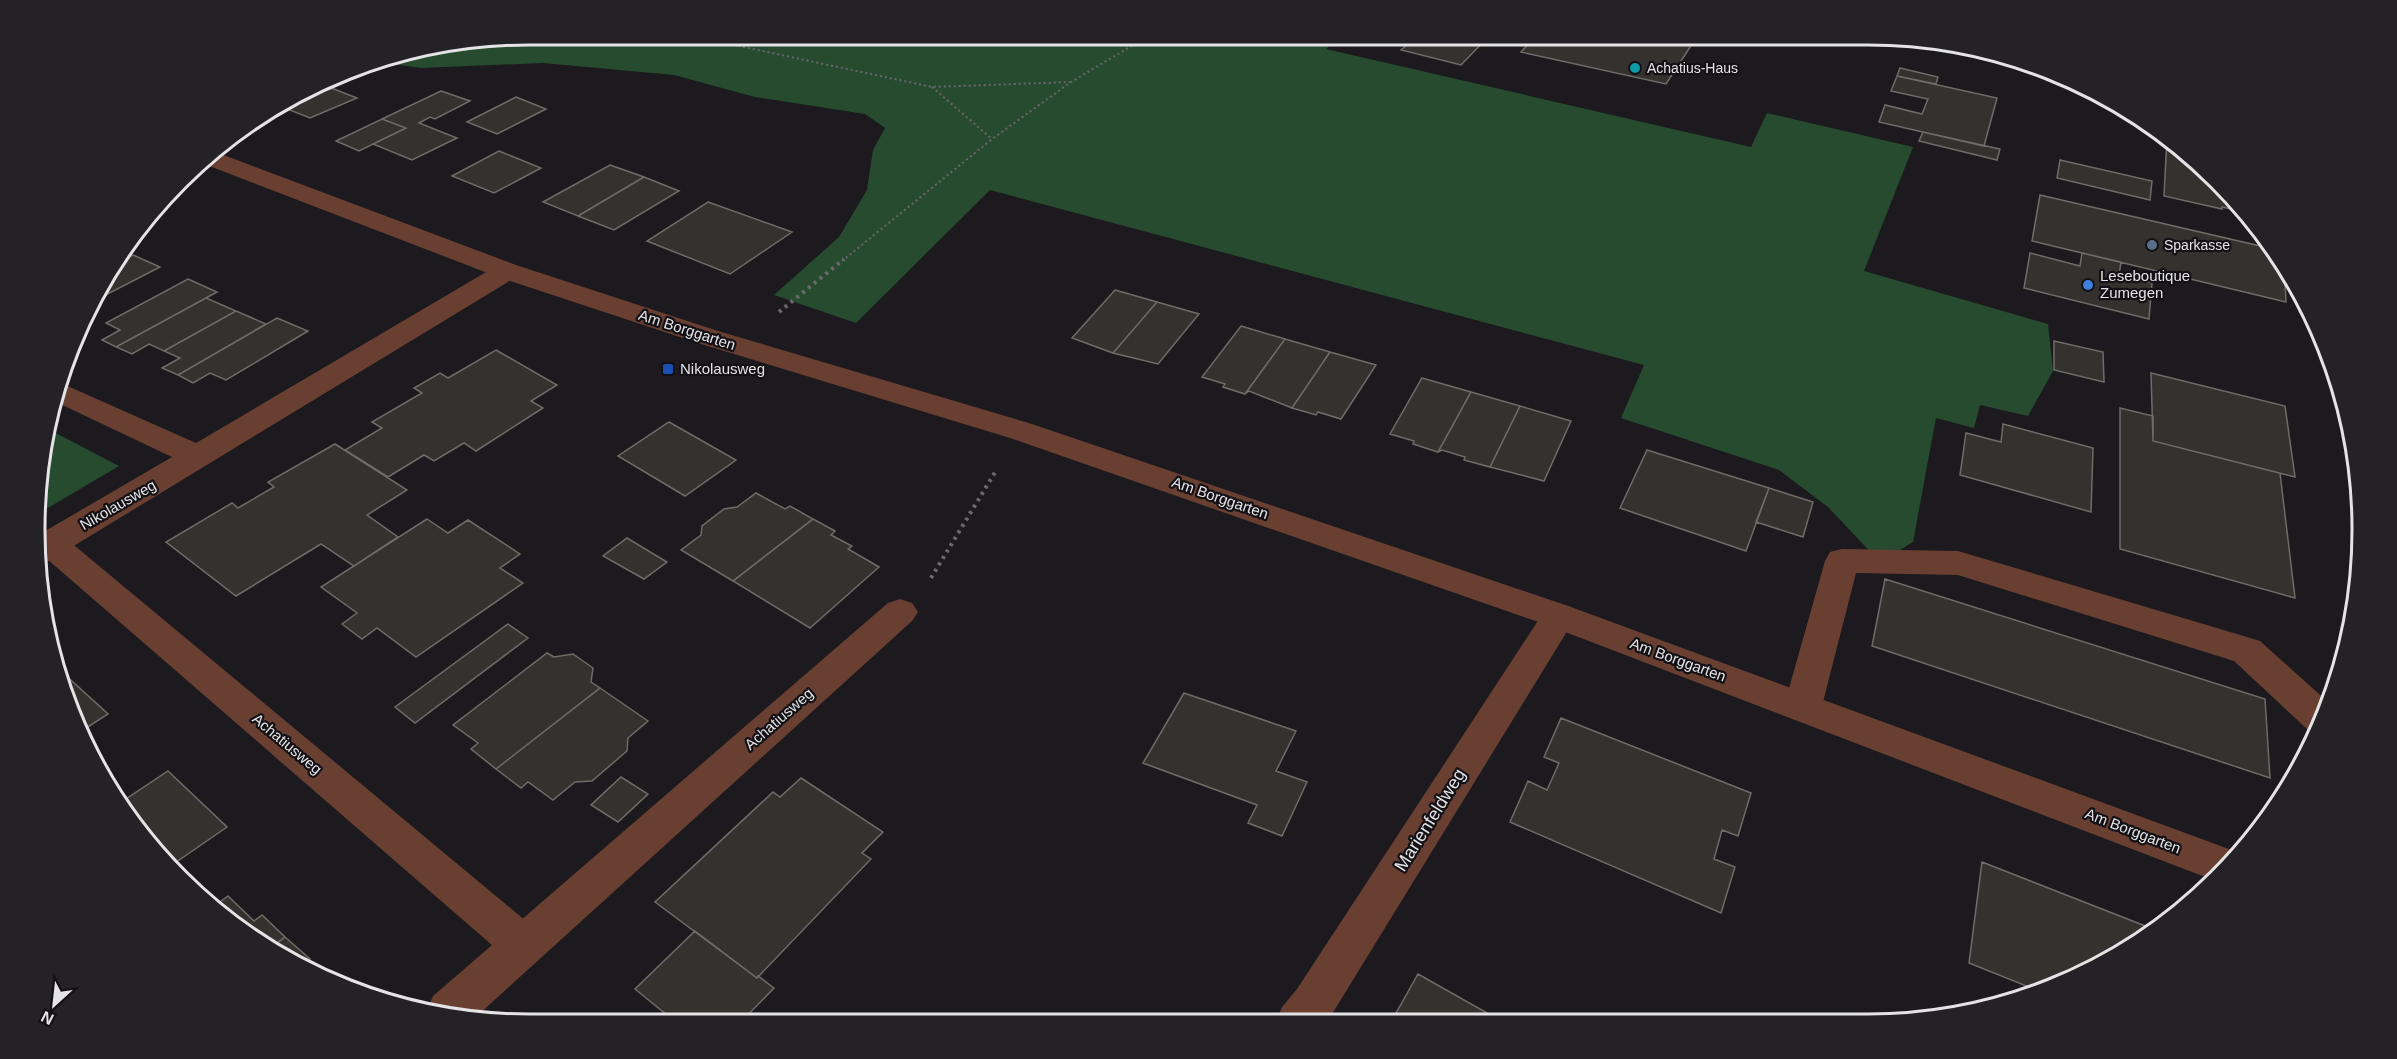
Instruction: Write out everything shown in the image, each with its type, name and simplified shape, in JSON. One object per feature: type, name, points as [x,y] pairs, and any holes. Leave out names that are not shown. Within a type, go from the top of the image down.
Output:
[{"type":"street","name":"Am Borggarten","points":[[216,160],[507,271],[736,346],[1020,431],[1559,616],[2218,863]]},
{"type":"street","name":"Nikolausweg","points":[[46,547],[507,271]]},
{"type":"street","points":[[65,395],[199,457]]},
{"type":"street","name":"Achatiusweg","points":[[46,549],[523,945]]},
{"type":"street","points":[[1803,706],[1842,561],[1958,563],[2247,651],[2315,714]]},
{"type":"street","name":"Achatiusweg","points":[[453,1008],[900,612]]},
{"type":"street","name":"Marienfeldweg","points":[[1305,1014],[1559,616]]},
{"type":"path","points":[[735,45],[932,87],[1071,82]]},
{"type":"path","points":[[736,346],[992,139],[1071,82],[1132,45]]},
{"type":"path","points":[[932,87],[992,139]]},
{"type":"path","points":[[900,612],[933,577],[1020,431]]},
{"type":"green space","points":[[530,45],[1330,45],[1326,49],[1751,147],[1767,113],[1913,147],[1864,271],[2048,324],[2053,371],[2028,416],[1980,405],[1974,428],[1936,418],[1913,542],[1880,562],[1828,507],[1779,470],[1621,418],[1644,365],[990,190],[856,323],[774,295],[839,237],[867,190],[873,150],[885,128],[865,114],[755,97],[674,75],[543,63],[421,68],[396,64],[466,49]]},
{"type":"green space","points":[[55,433],[119,466],[46,509]]},
{"type":"building","points":[[1407,45],[1480,45],[1461,65],[1401,50]]},
{"type":"building","name":"Achatius-Haus","points":[[1527,45],[1691,45],[1666,84],[1521,52]]},
{"type":"building","points":[[1900,68],[1938,77],[1936,84],[1897,76]]},
{"type":"building","points":[[1897,76],[1997,98],[1984,146],[1879,122],[1885,105],[1922,114],[1928,99],[1891,91]]},
{"type":"building","points":[[331,88],[357,98],[310,118],[288,109]]},
{"type":"building","points":[[441,91],[470,101],[435,119],[430,117],[419,123],[457,138],[412,160],[373,144],[406,128],[382,119]]},
{"type":"building","points":[[516,97],[546,109],[497,134],[467,122]]},
{"type":"building","points":[[382,119],[406,128],[359,151],[336,141]]},
{"type":"building","points":[[1923,132],[2000,149],[1997,160],[1919,141]]},
{"type":"building","points":[[2166,149],[2187,165],[2231,209],[2222,207],[2222,209],[2164,196]]},
{"type":"building","points":[[499,151],[541,168],[494,193],[452,176]]},
{"type":"building","points":[[2060,160],[2152,181],[2150,200],[2057,178]]},
{"type":"building","points":[[610,165],[644,177],[578,216],[543,202]]},
{"type":"building","points":[[644,177],[679,191],[614,230],[578,216]]},
{"type":"building","name":"Sparkasse","points":[[2040,195],[2260,246],[2285,284],[2286,302],[2032,241]]},
{"type":"building","points":[[708,202],[792,232],[730,274],[647,241]]},
{"type":"building","name":"Leseboutique Zumegen","points":[[2030,253],[2080,266],[2082,253],[2121,262],[2119,275],[2152,283],[2149,319],[2024,288]]},
{"type":"building","points":[[133,255],[160,267],[106,295],[110,287],[129,257]]},
{"type":"building","points":[[188,279],[217,292],[116,347],[102,340],[120,330],[106,323]]},
{"type":"building","points":[[1115,290],[1157,302],[1113,353],[1072,338]]},
{"type":"building","points":[[206,298],[236,311],[164,351],[149,344],[132,354],[116,347]]},
{"type":"building","points":[[1157,302],[1199,314],[1158,364],[1113,353]]},
{"type":"building","points":[[236,311],[266,324],[178,375],[162,368],[180,358],[164,351]]},
{"type":"building","points":[[277,318],[308,331],[226,380],[210,373],[193,383],[178,375]]},
{"type":"building","points":[[1241,326],[1285,339],[1245,394],[1223,387],[1225,384],[1202,377]]},
{"type":"building","points":[[1285,339],[1330,352],[1292,408],[1249,391],[1245,394]]},
{"type":"building","points":[[2054,341],[2103,352],[2104,382],[2054,370]]},
{"type":"building","points":[[496,350],[557,385],[531,401],[543,408],[476,451],[464,443],[434,461],[424,455],[388,477],[345,450],[382,428],[372,422],[422,393],[414,388],[440,373],[448,378]]},
{"type":"building","points":[[1330,352],[1376,365],[1341,419],[1292,408]]},
{"type":"building","points":[[2151,373],[2285,406],[2295,477],[2153,441]]},
{"type":"building","points":[[1422,378],[1471,392],[1438,452],[1413,444],[1414,441],[1390,434]]},
{"type":"building","points":[[1471,392],[1520,406],[1490,467],[1464,460],[1465,457],[1442,450],[1438,452]]},
{"type":"building","points":[[1520,406],[1571,421],[1544,481],[1490,467]]},
{"type":"building","points":[[2120,408],[2153,416],[2153,441],[2280,473],[2295,598],[2120,549]]},
{"type":"building","points":[[669,422],[736,460],[685,496],[618,456]]},
{"type":"building","points":[[2003,424],[2093,448],[2091,512],[1960,475],[1966,433],[2001,442]]},
{"type":"building","points":[[335,444],[407,490],[367,515],[398,537],[354,566],[321,544],[236,596],[166,542],[232,503],[238,508],[274,487],[268,482]]},
{"type":"building","points":[[1647,450],[1769,488],[1746,551],[1620,508]]},
{"type":"building","points":[[1769,488],[1813,502],[1803,537],[1756,522]]},
{"type":"building","points":[[756,493],[785,509],[790,506],[813,519],[733,581],[681,550],[701,535],[702,526],[724,509],[737,507]]},
{"type":"building","points":[[427,519],[448,533],[468,520],[520,554],[500,568],[523,583],[416,657],[377,628],[362,639],[342,624],[357,613],[321,587]]},
{"type":"building","points":[[813,519],[835,531],[831,535],[852,546],[848,549],[879,567],[810,628],[733,581]]},
{"type":"building","points":[[627,538],[667,562],[644,579],[603,556]]},
{"type":"building","points":[[1885,579],[2265,699],[2270,778],[1872,646]]},
{"type":"building","points":[[508,624],[528,638],[415,723],[395,707]]},
{"type":"building","points":[[547,653],[554,657],[573,654],[593,668],[591,682],[600,688],[496,769],[471,749],[478,743],[453,725]]},
{"type":"building","points":[[69,678],[108,714],[87,727]]},
{"type":"building","points":[[600,688],[648,721],[628,738],[627,751],[592,781],[575,782],[553,800],[528,782],[521,788],[496,769]]},
{"type":"building","points":[[1184,693],[1296,731],[1276,771],[1307,782],[1282,836],[1248,823],[1257,805],[1143,763]]},
{"type":"building","points":[[1561,718],[1751,793],[1738,836],[1722,830],[1714,859],[1735,867],[1721,913],[1510,822],[1528,781],[1547,790],[1559,763],[1544,757]]},
{"type":"building","points":[[168,771],[227,827],[177,862],[127,799]]},
{"type":"building","points":[[621,777],[648,794],[618,822],[591,805]]},
{"type":"building","points":[[801,778],[883,832],[862,853],[871,859],[757,978],[655,902],[773,792],[780,797]]},
{"type":"building","points":[[1982,862],[2145,926],[2082,964],[2027,986],[1969,963]]},
{"type":"building","points":[[228,896],[254,921],[262,915],[285,937],[277,943],[220,902]]},
{"type":"building","points":[[695,931],[757,978],[758,976],[774,988],[749,1014],[666,1014],[635,989]]},
{"type":"building","points":[[285,937],[310,959],[308,960],[277,943]]},
{"type":"building","points":[[1418,974],[1489,1014],[1396,1014]]},
{"type":"place","name":"Achatius-Haus","points":[[1635,68]]},
{"type":"place","name":"Sparkasse","points":[[2152,245]]},
{"type":"place","name":"Leseboutique Zumegen","points":[[2088,285]]},
{"type":"place","name":"Nikolausweg","points":[[668,369]]}]
